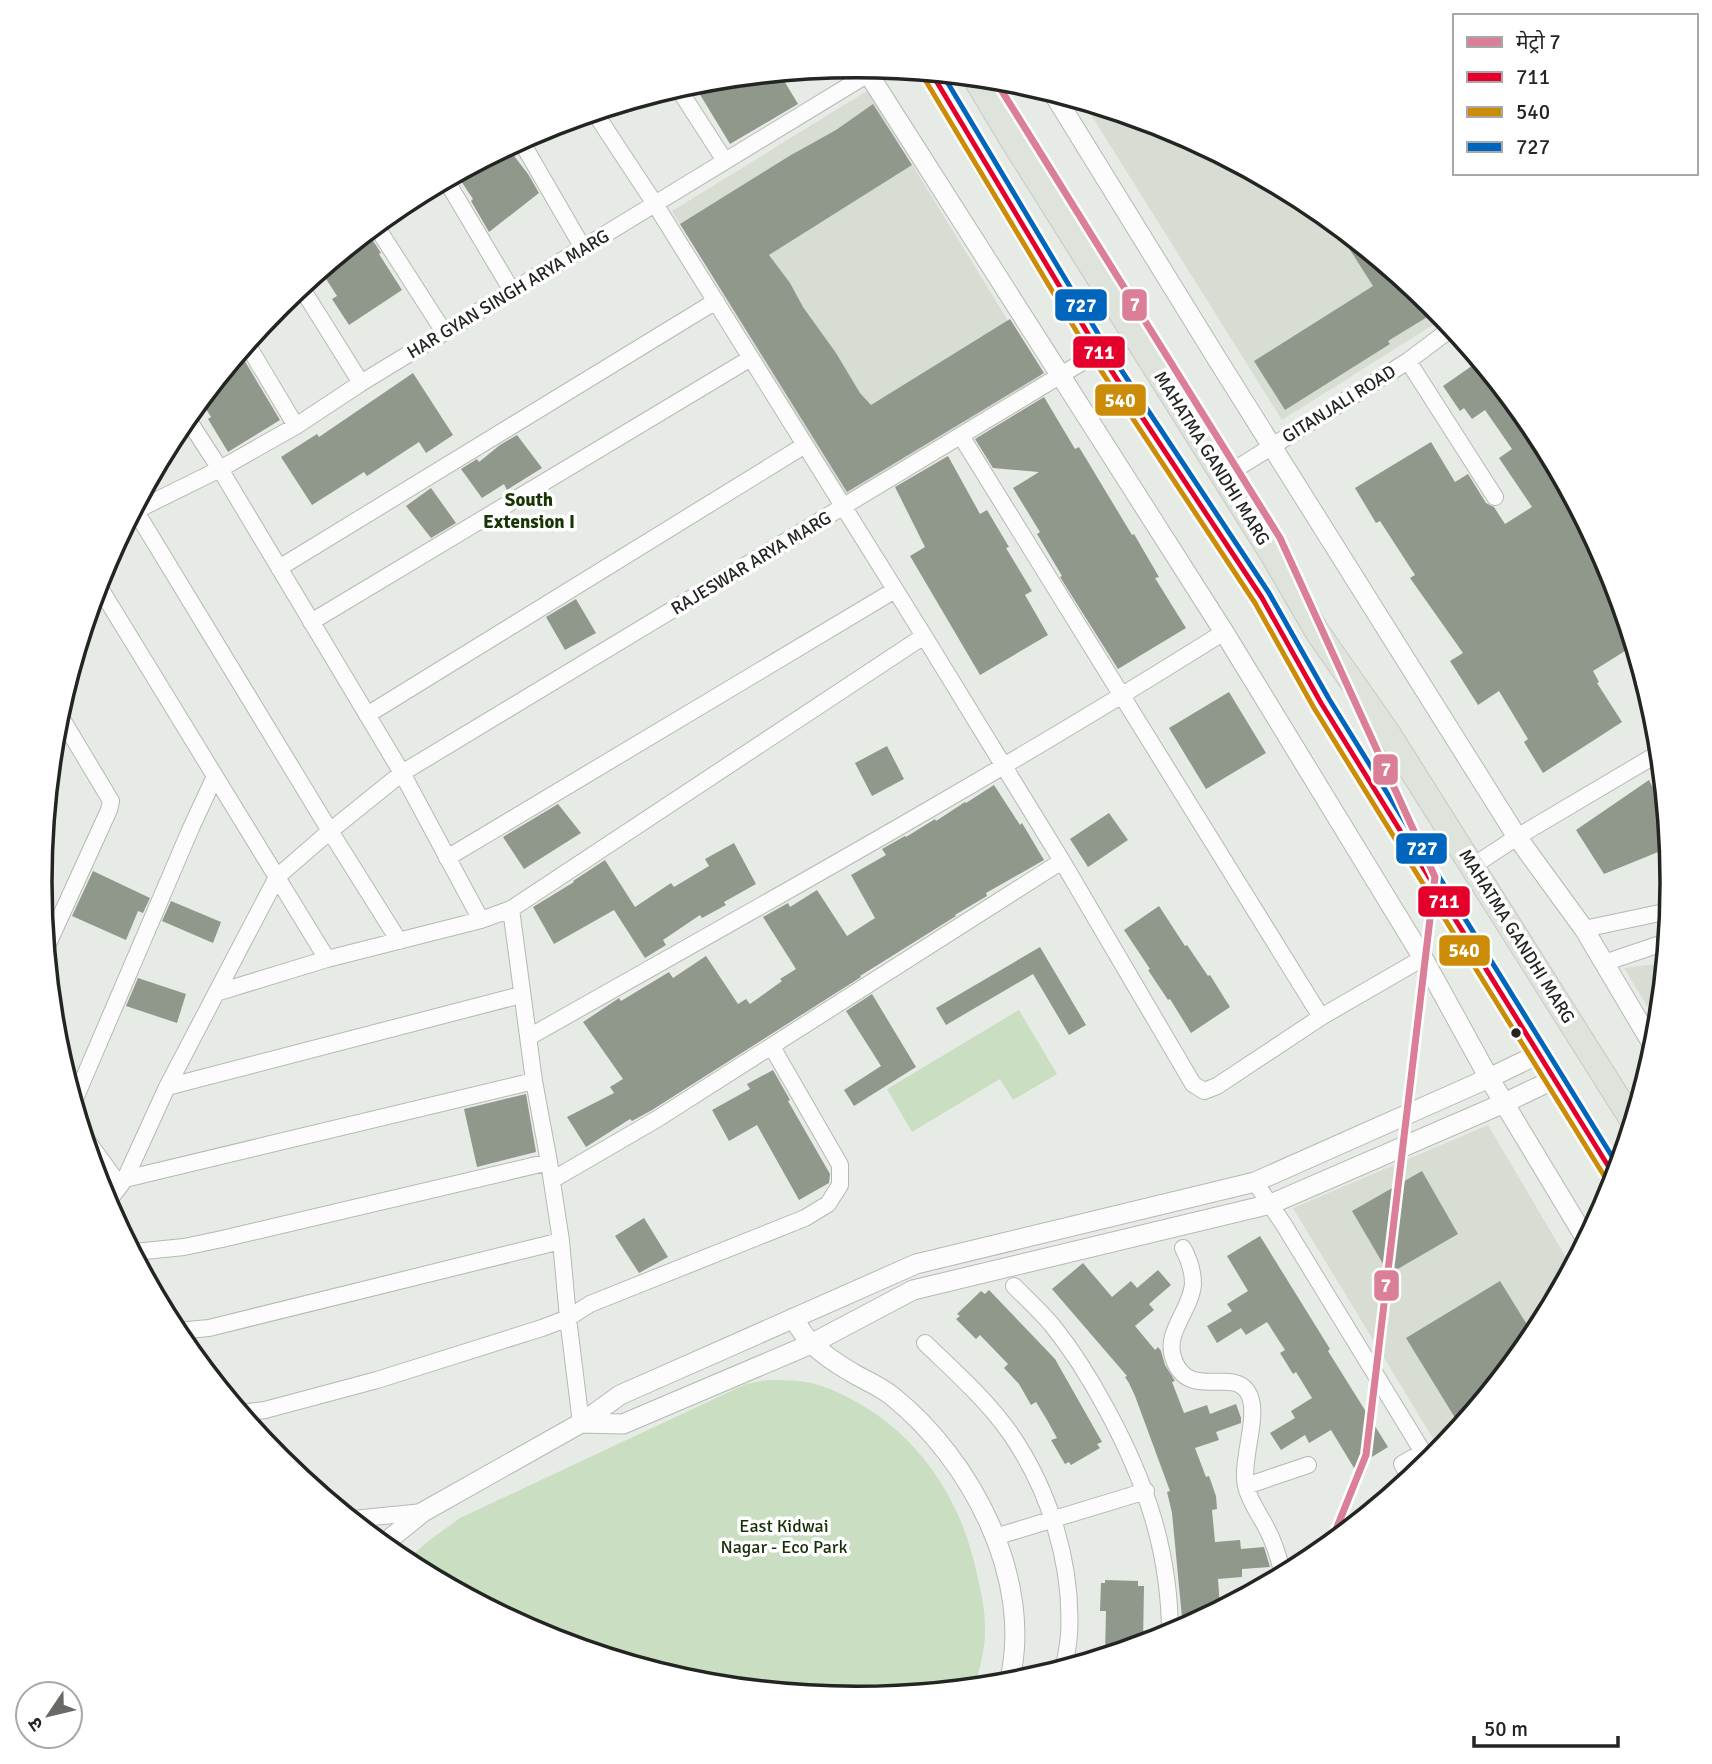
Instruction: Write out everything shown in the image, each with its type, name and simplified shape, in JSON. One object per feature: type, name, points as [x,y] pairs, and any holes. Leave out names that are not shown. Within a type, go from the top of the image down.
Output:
[{"type":"main road","name":"MAHATMA GANDHI MARG","points":[[937,83],[1099,352],[1262,598],[1321,703],[1607,1165]]},
{"type":"main road","name":"MAHATMA GANDHI MARG","points":[[981,89],[1318,633],[1388,733],[1626,1110]]},
{"type":"street","name":"HAR GYAN SINGH ARYA MARG","points":[[147,505],[220,469],[296,426],[361,383],[857,78]]},
{"type":"street","points":[[875,79],[1060,376],[1224,632],[1423,958],[1489,1078],[1580,1230]]},
{"type":"street","points":[[684,98],[725,161]]},
{"type":"street","points":[[1061,105],[1517,837],[1584,929],[1645,1032]]},
{"type":"street","points":[[600,120],[716,301],[924,636],[1062,861],[1193,1084],[1204,1091],[1217,1086],[1321,1017],[1423,958]]},
{"type":"street","points":[[526,150],[583,248]]},
{"type":"street","points":[[451,188],[512,291]]},
{"type":"street","points":[[381,235],[444,332]]},
{"type":"street","points":[[307,296],[361,383]]},
{"type":"street","points":[[279,568],[716,301]]},
{"type":"street","name":"GITANJALI ROAD","points":[[1223,477],[1408,361],[1443,334]]},
{"type":"street","name":"RAJESWAR ARYA MARG","points":[[277,877],[402,773],[1099,352]]},
{"type":"street","points":[[252,353],[296,426]]},
{"type":"street","points":[[311,622],[751,358]]},
{"type":"street","points":[[1408,361],[1495,497]]},
{"type":"street","points":[[194,428],[402,773],[481,920]]},
{"type":"street","points":[[961,436],[1321,1017]]},
{"type":"street","points":[[367,715],[805,445]]},
{"type":"street","points":[[140,518],[399,941]]},
{"type":"street","points":[[447,858],[895,590]]},
{"type":"street","points":[[105,597],[327,959]]},
{"type":"street","points":[[529,1037],[1003,766],[1224,632]]},
{"type":"street","points":[[216,993],[327,959],[481,920],[511,909],[924,636]]},
{"type":"street","points":[[54,931],[110,810],[111,801],[67,728]]},
{"type":"street","points":[[1473,866],[1650,758]]},
{"type":"street","points":[[80,1088],[215,776]]},
{"type":"street","points":[[552,1180],[657,1119],[1062,861]]},
{"type":"street","points":[[115,1192],[123,1183],[167,1087],[277,877]]},
{"type":"street","points":[[511,909],[521,995],[561,1241],[581,1423]]},
{"type":"street","points":[[1584,929],[1659,913]]},
{"type":"street","points":[[1604,963],[1657,945]]},
{"type":"street","points":[[167,1087],[521,995]]},
{"type":"street","points":[[252,1412],[377,1380],[568,1318],[590,1304],[805,1218],[828,1204],[840,1185],[840,1165],[772,1047]]},
{"type":"street","points":[[392,1537],[423,1513],[581,1423],[620,1395],[916,1264],[1255,1182],[1539,1054]]},
{"type":"street","points":[[581,1423],[623,1424],[811,1343],[913,1290],[1271,1204],[1555,1079]]},
{"type":"street","points":[[123,1183],[534,1081]]},
{"type":"street","points":[[103,1161],[123,1183]]},
{"type":"street","points":[[143,1251],[209,1242],[549,1162]]},
{"type":"street","points":[[1255,1182],[1423,1451]]},
{"type":"street","points":[[189,1330],[209,1328],[561,1241]]},
{"type":"street","points":[[1183,1248],[1189,1260],[1193,1286],[1173,1334],[1171,1348],[1174,1362],[1182,1373],[1193,1381],[1234,1382],[1245,1388],[1251,1397],[1253,1408],[1245,1467],[1246,1486],[1278,1552],[1281,1564]]},
{"type":"street","points":[[1014,1286],[1051,1324],[1089,1377],[1120,1434],[1146,1491],[1157,1529],[1166,1569],[1169,1621]]},
{"type":"street","points":[[793,1318],[811,1343],[850,1372],[891,1395],[925,1425],[955,1462],[995,1536],[1011,1587],[1015,1634],[1011,1670]]},
{"type":"street","points":[[925,1343],[985,1403],[1009,1433],[1031,1470],[1054,1520],[1068,1585],[1069,1636],[1066,1658]]},
{"type":"street","points":[[1246,1486],[1308,1465]]},
{"type":"street","points":[[995,1536],[1146,1491]]},
{"type":"street","points":[[366,1518],[423,1513]]},
{"type":"shaded area","points":[[867,91],[1045,381],[848,498],[672,211]]},
{"type":"shaded area","points":[[1090,114],[1163,140],[1258,186],[1345,245],[1386,278],[1434,324],[1282,420]]},
{"type":"shaded area","points":[[1655,964],[1649,1009],[1624,968]]},
{"type":"shaded area","points":[[1488,1125],[1566,1258],[1524,1328],[1493,1371],[1434,1440],[1293,1208]]},
{"type":"green space","points":[[1019,1010],[1057,1074],[1013,1100],[1000,1079],[912,1132],[887,1089]]},
{"type":"green space","name":"East Kidwai Nagar - Eco Park","points":[[768,1380],[795,1381],[830,1389],[882,1419],[920,1454],[949,1497],[969,1545],[985,1617],[985,1640],[978,1676],[909,1684],[856,1686],[751,1679],[699,1670],[598,1643],[549,1624],[501,1603],[415,1553],[460,1518],[746,1384]]},
{"type":"building","points":[[785,82],[798,104],[730,144],[700,94]]},
{"type":"building","points":[[873,104],[912,165],[769,255],[790,283],[860,393],[871,405],[1010,319],[1044,373],[847,492],[680,224],[836,130]]},
{"type":"building","points":[[514,155],[539,193],[489,232],[471,201],[473,199],[462,182]]},
{"type":"building","points":[[373,241],[402,290],[349,325],[332,299],[337,296],[326,278]]},
{"type":"building","points":[[1349,248],[1386,278],[1427,317],[1388,341],[1390,344],[1285,410],[1254,361],[1373,286]]},
{"type":"building","points":[[245,361],[280,420],[228,452],[208,419],[211,417],[207,410]]},
{"type":"building","points":[[1471,366],[1524,436],[1577,527],[1598,575],[1625,651],[1593,671],[1599,682],[1597,683],[1622,722],[1543,773],[1524,742],[1528,739],[1499,691],[1478,705],[1450,661],[1463,653],[1410,578],[1415,575],[1380,521],[1376,523],[1355,488],[1431,442],[1455,482],[1468,474],[1486,503],[1494,507],[1505,524],[1532,507],[1499,458],[1512,449],[1485,410],[1472,419],[1464,408],[1460,411],[1443,386]]},
{"type":"building","points":[[413,373],[453,435],[426,453],[419,442],[367,476],[364,472],[312,505],[281,457],[317,434],[319,437]]},
{"type":"building","points":[[1044,397],[1075,449],[1079,447],[1132,535],[1134,534],[1159,577],[1155,578],[1186,628],[1118,669],[1060,577],[1062,576],[1037,534],[1040,532],[1013,488],[1039,472],[993,468],[975,439]]},
{"type":"building","points":[[517,435],[542,468],[507,490],[504,484],[482,498],[461,469],[477,459],[479,462]]},
{"type":"building","points":[[948,456],[980,514],[987,510],[1009,547],[1006,548],[1032,591],[1025,595],[1048,635],[980,675],[910,556],[925,547],[895,487]]},
{"type":"building","points":[[431,488],[456,523],[431,538],[406,506]]},
{"type":"building","points":[[576,599],[596,633],[565,650],[546,617]]},
{"type":"building","points":[[1229,692],[1266,753],[1206,789],[1169,728]]},
{"type":"building","points":[[887,746],[904,779],[872,796],[855,763]]},
{"type":"building","points":[[1649,780],[1654,790],[1659,852],[1604,874],[1576,830]]},
{"type":"building","points":[[994,785],[1020,825],[1022,823],[1044,860],[986,893],[987,896],[652,1110],[632,1121],[630,1119],[586,1147],[567,1117],[614,1093],[610,1087],[623,1079],[583,1022],[619,998],[621,1001],[669,972],[673,978],[706,956],[738,1004],[746,999],[750,1004],[796,969],[763,917],[788,903],[790,907],[817,890],[847,936],[875,918],[851,875],[886,855],[882,849],[935,819],[936,821]]},
{"type":"building","points":[[558,804],[581,833],[524,869],[503,837]]},
{"type":"building","points":[[1109,813],[1128,840],[1088,867],[1070,839]]},
{"type":"building","points":[[734,843],[756,884],[724,902],[726,905],[702,918],[700,915],[663,940],[666,945],[645,958],[614,910],[554,944],[533,907],[605,860],[635,907],[671,883],[674,887],[709,866],[705,859]]},
{"type":"building","points":[[93,871],[150,898],[143,913],[138,911],[126,940],[72,916]]},
{"type":"building","points":[[171,901],[221,922],[213,943],[162,921]]},
{"type":"building","points":[[1159,906],[1230,1007],[1191,1033],[1124,930]]},
{"type":"building","points":[[1040,947],[1086,1025],[1069,1035],[1033,974],[946,1025],[936,1008]]},
{"type":"building","points":[[138,978],[186,994],[177,1023],[126,1006]]},
{"type":"building","points":[[872,994],[916,1067],[854,1106],[844,1090],[881,1066],[846,1011]]},
{"type":"building","points":[[773,1070],[830,1174],[829,1183],[799,1200],[757,1125],[729,1141],[712,1110],[750,1089],[747,1084]]},
{"type":"building","points":[[526,1094],[536,1152],[477,1167],[464,1109]]},
{"type":"building","points":[[1422,1171],[1458,1234],[1389,1274],[1352,1211]]},
{"type":"building","points":[[644,1218],[668,1257],[639,1273],[615,1236]]},
{"type":"building","points":[[1260,1236],[1388,1447],[1354,1468],[1331,1430],[1309,1443],[1305,1435],[1281,1450],[1270,1433],[1295,1418],[1291,1411],[1312,1398],[1280,1353],[1285,1350],[1267,1322],[1246,1335],[1241,1328],[1217,1343],[1207,1326],[1232,1311],[1227,1304],[1248,1291],[1227,1256]]},
{"type":"building","points":[[1083,1263],[1112,1297],[1131,1281],[1137,1288],[1158,1270],[1171,1285],[1149,1304],[1154,1310],[1135,1326],[1155,1350],[1158,1347],[1161,1351],[1165,1365],[1175,1381],[1172,1382],[1184,1413],[1207,1405],[1210,1414],[1236,1404],[1241,1423],[1216,1432],[1219,1440],[1195,1448],[1216,1496],[1217,1509],[1212,1510],[1215,1542],[1240,1540],[1241,1549],[1264,1547],[1270,1567],[1242,1569],[1242,1577],[1218,1579],[1219,1599],[1182,1616],[1172,1513],[1167,1492],[1170,1491],[1135,1396],[1125,1377],[1127,1376],[1052,1289]]},
{"type":"building","points":[[1500,1281],[1527,1324],[1455,1418],[1406,1338]]},
{"type":"building","points":[[989,1290],[1055,1359],[1102,1442],[1097,1444],[1100,1448],[1071,1465],[1069,1462],[1065,1464],[1051,1440],[1057,1438],[1036,1402],[1031,1405],[1019,1384],[1004,1368],[1008,1364],[980,1335],[976,1339],[956,1319],[960,1316],[957,1314],[981,1291],[985,1294]]},
{"type":"building","points":[[1105,1580],[1138,1581],[1138,1586],[1144,1586],[1143,1632],[1105,1646],[1106,1611],[1100,1611],[1101,1583],[1105,1583]]},
{"type":"metro line","name":"7","points":[[1003,92],[1280,538],[1435,877],[1366,1455],[1338,1524]]},
{"type":"transit line","name":"540","points":[[926,82],[1092,357],[1255,603],[1314,708],[1604,1175]]},
{"type":"transit line","name":"711","points":[[937,83],[1099,352],[1262,598],[1321,703],[1607,1165]]},
{"type":"transit line","name":"727","points":[[948,84],[1106,347],[1269,593],[1329,699],[1611,1155]]},
{"type":"district","name":"South Extension I","points":[[529,511]]}]
